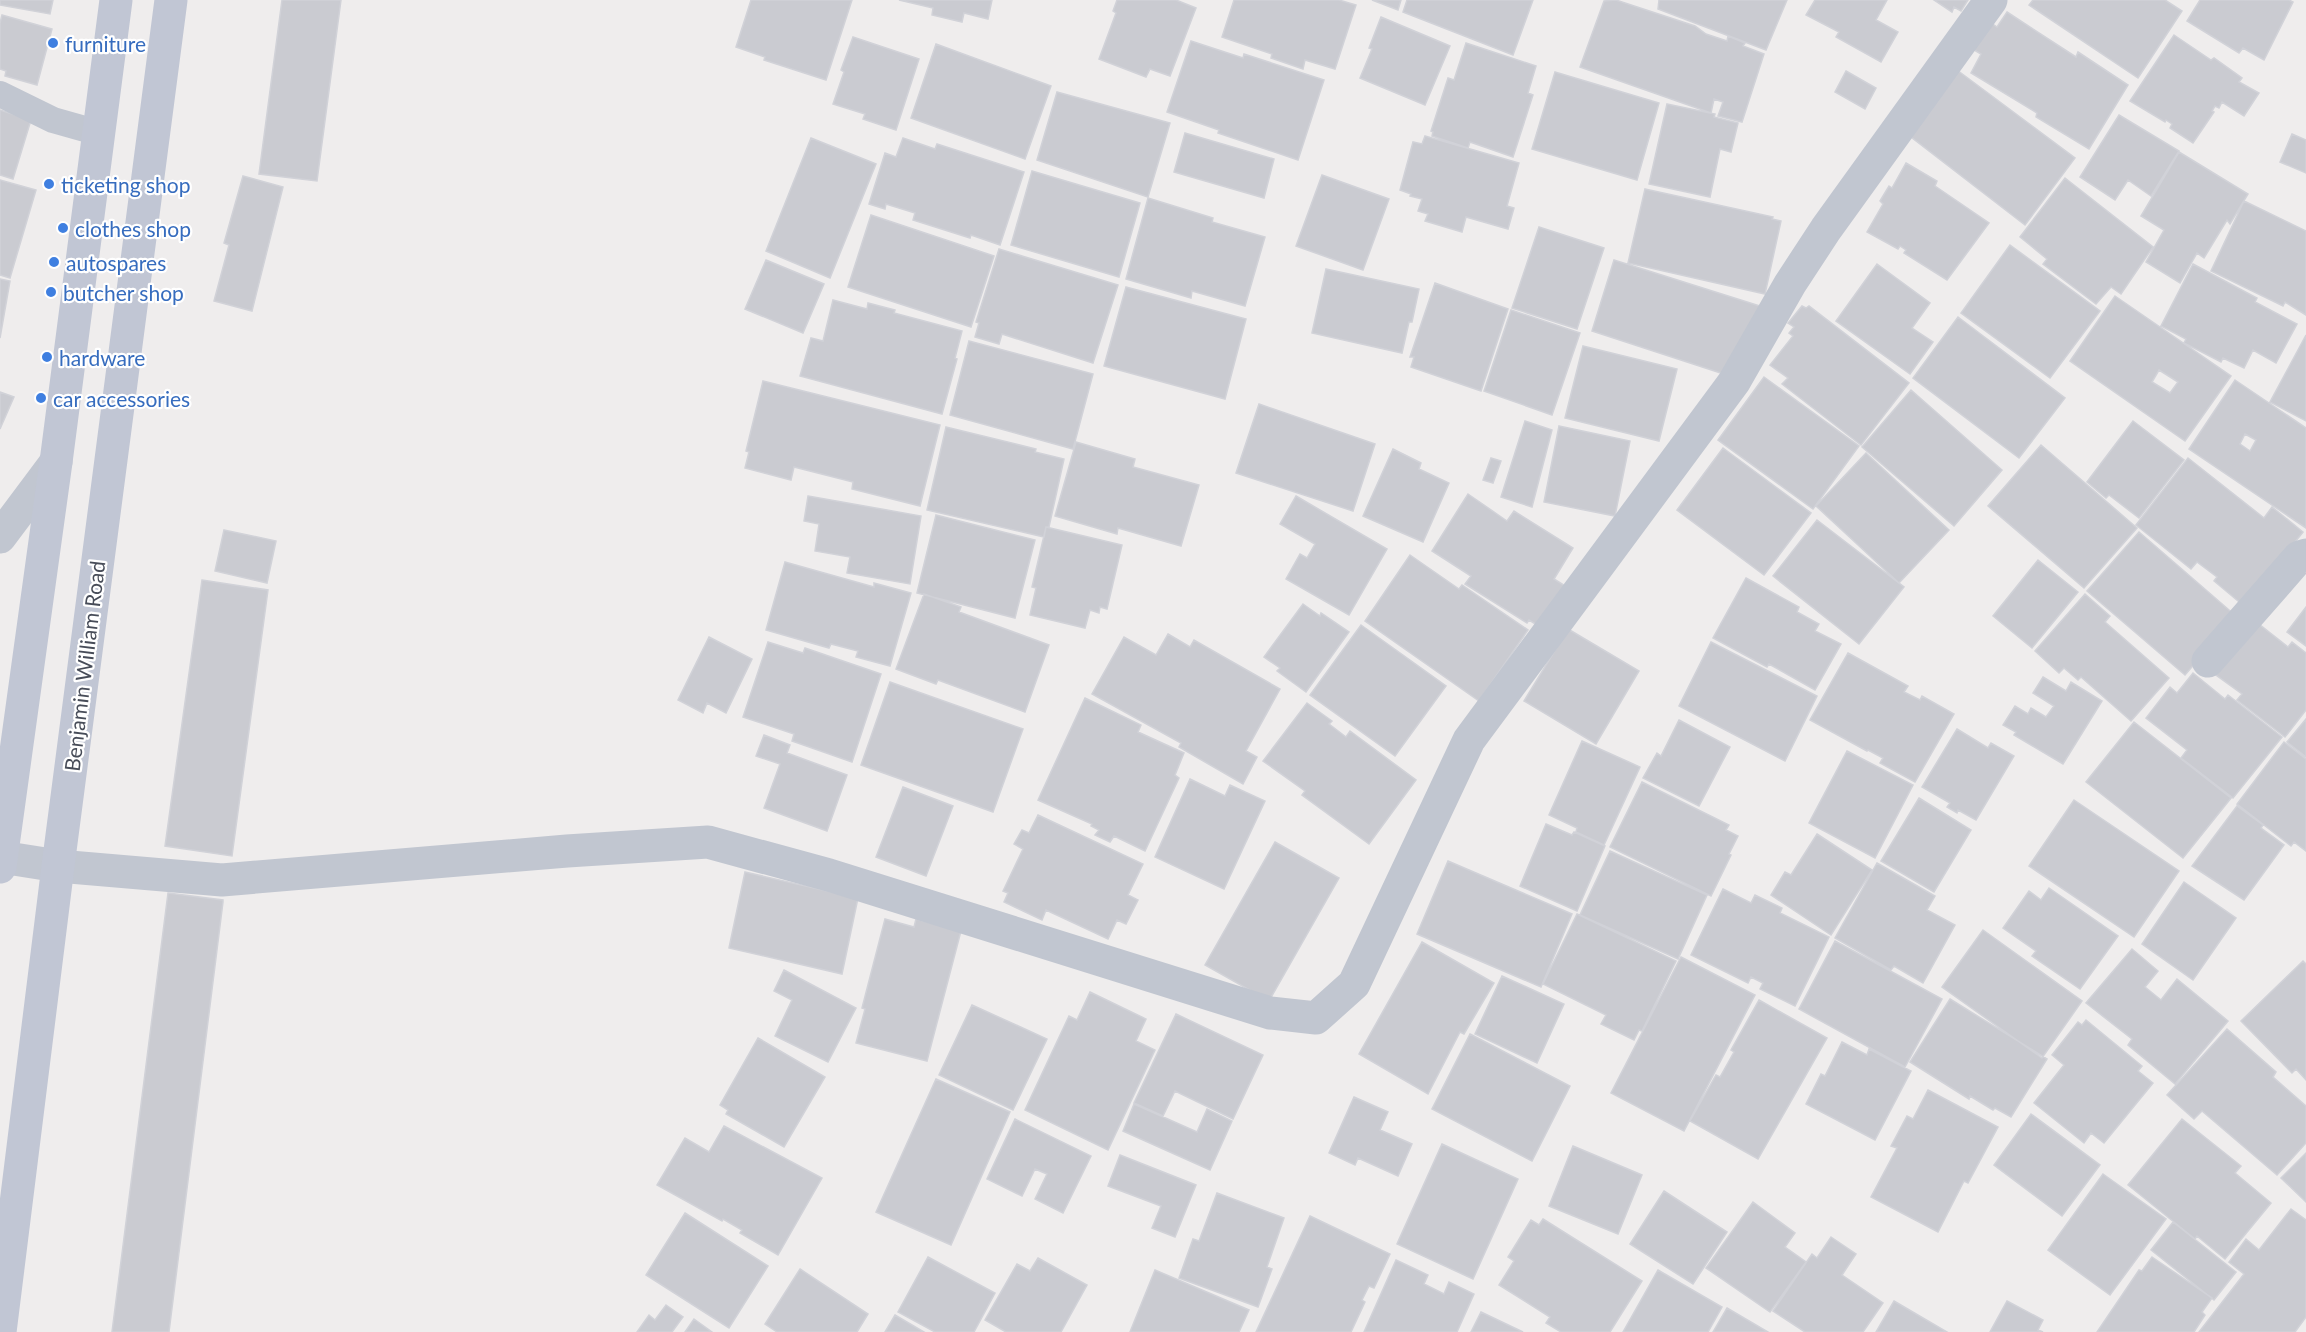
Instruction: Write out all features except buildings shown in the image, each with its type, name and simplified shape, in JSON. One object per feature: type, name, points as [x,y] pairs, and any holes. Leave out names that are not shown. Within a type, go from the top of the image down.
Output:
[{"type":"main road","points":[[1,862],[116,0]]},
{"type":"main road","name":"Benjamin William Road","points":[[0,1332],[58,866],[171,0]]},
{"type":"street","points":[[1,862],[222,880],[567,850],[708,842],[840,878],[1270,1013],[1316,1018],[1354,984],[1469,740],[1734,382],[1790,285],[1826,229],[1991,0]]},
{"type":"street","points":[[0,537],[56,462]]},
{"type":"street","points":[[2208,662],[2292,564],[2299,557],[2306,555]]},
{"type":"lane","points":[[0,94],[53,120],[99,133]]},
{"type":"place","name":"furniture","points":[[53,43]]},
{"type":"place","name":"ticketing shop","points":[[49,184]]},
{"type":"place","name":"clothes shop","points":[[63,228]]},
{"type":"place","name":"autospares","points":[[54,262]]},
{"type":"place","name":"butcher shop","points":[[51,292]]},
{"type":"place","name":"hardware","points":[[47,357]]},
{"type":"place","name":"car accessories","points":[[41,398]]}]
